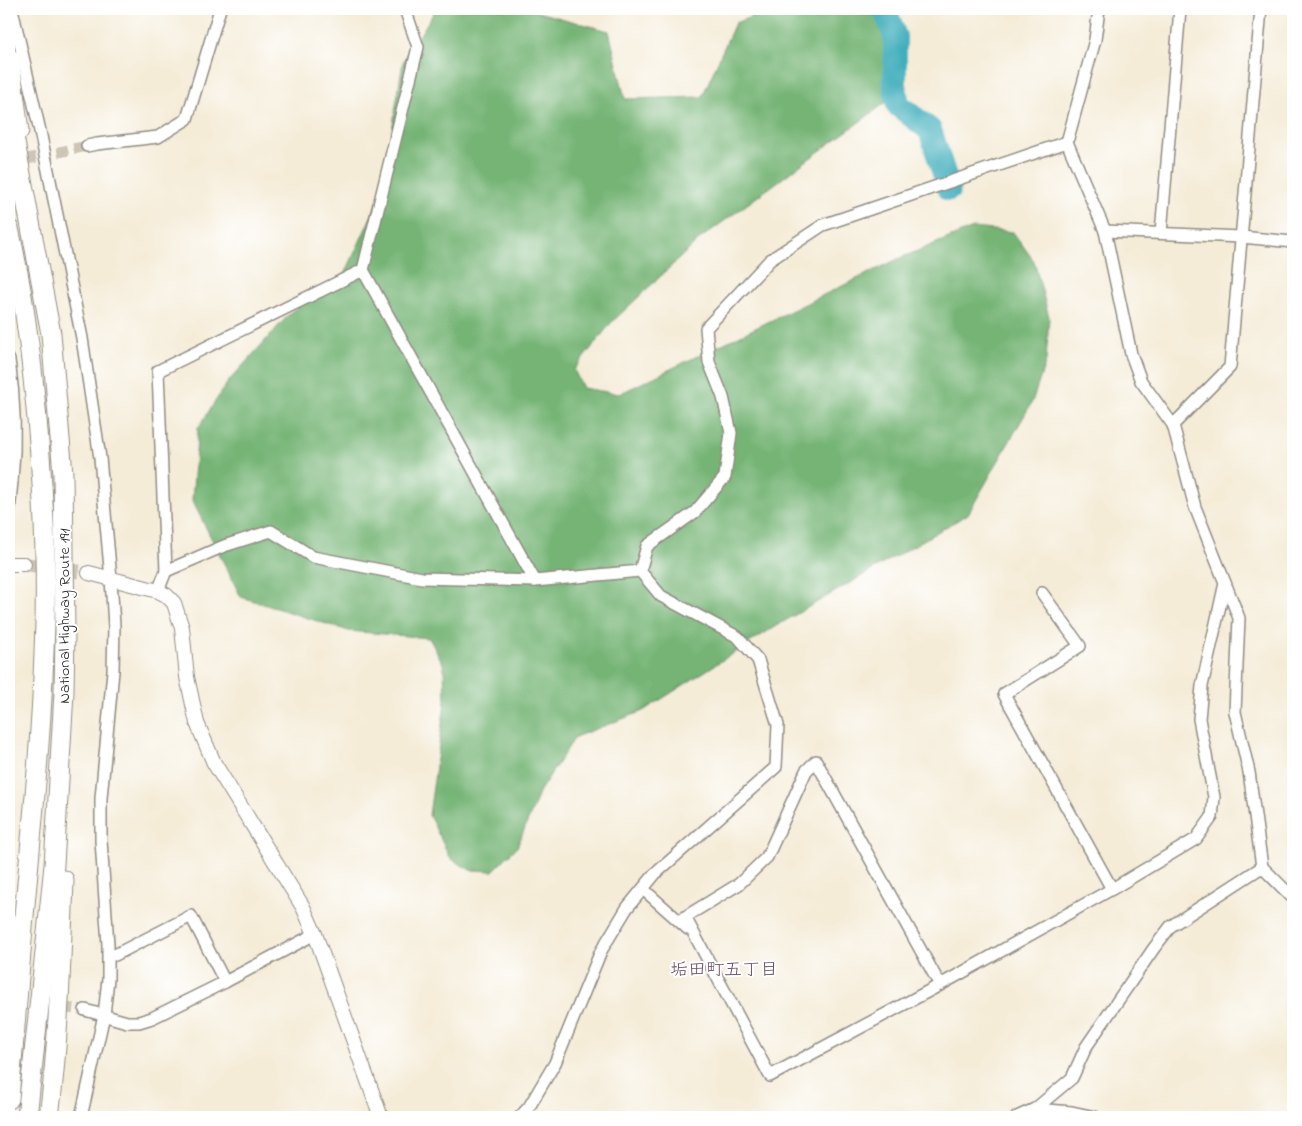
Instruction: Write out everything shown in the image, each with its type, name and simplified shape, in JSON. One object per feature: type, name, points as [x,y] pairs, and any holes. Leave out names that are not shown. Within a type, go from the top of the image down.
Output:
[{"type":"highway","points":[[9,58],[30,221]]},
{"type":"highway","name":"National Highway Route 191","points":[[9,118],[51,334],[63,474],[64,692],[54,865],[26,1117]]},
{"type":"highway","name":"National Highway Route 191","points":[[9,229],[23,298],[32,366],[42,480],[45,550],[42,707],[9,1100]]},
{"type":"highway","points":[[49,1117],[58,1016],[63,907],[65,824],[64,692]]},
{"type":"highway","points":[[9,1026],[19,973]]},
{"type":"street","points":[[12,9],[40,130],[82,338],[100,458],[114,626],[114,671],[101,798],[101,840],[108,944],[108,979],[104,1015],[81,1117]]},
{"type":"street","points":[[87,146],[158,136],[187,119],[220,9]]},
{"type":"street","points":[[405,9],[418,47],[363,270],[535,581]]},
{"type":"street","points":[[1099,9],[1095,40],[1067,142],[1105,231],[1131,354],[1141,381],[1173,426],[1195,507],[1239,618],[1234,712],[1249,772],[1262,867],[1293,898]]},
{"type":"street","points":[[1161,233],[1180,9]]},
{"type":"street","points":[[1173,426],[1230,367],[1261,9]]},
{"type":"street","points":[[640,571],[647,546],[695,512],[725,477],[731,433],[723,396],[709,362],[706,328],[770,260],[823,225],[1067,142]]},
{"type":"street","points":[[1105,231],[1241,237],[1293,242]]},
{"type":"street","points":[[158,591],[166,571],[158,371],[363,270]]},
{"type":"street","points":[[9,360],[14,423],[9,512]]},
{"type":"street","points":[[166,571],[224,546],[271,531],[313,557],[422,578],[535,581],[640,571]]},
{"type":"street","points":[[9,564],[24,564]]},
{"type":"street","points":[[520,1117],[529,1107],[554,1063],[601,950],[627,908],[655,874],[776,767],[778,726],[758,660],[738,637],[662,596],[640,571]]},
{"type":"street","points":[[89,573],[158,591],[166,595],[174,603],[182,628],[187,677],[197,723],[214,763],[303,907],[315,934],[381,1117]]},
{"type":"street","points":[[940,985],[816,761],[806,771],[767,857],[739,884],[685,917],[770,1076],[940,985],[1112,889],[1196,838],[1212,817],[1214,797],[1200,719],[1202,686],[1225,583]]},
{"type":"street","points":[[1042,593],[1080,646],[1004,694],[1112,889]]},
{"type":"street","points":[[1017,1117],[1035,1108],[1072,1078],[1086,1047],[1170,926],[1262,867]]},
{"type":"street","points":[[643,889],[694,935]]},
{"type":"street","points":[[115,955],[191,916],[225,982]]},
{"type":"street","points":[[85,1010],[127,1022],[139,1022],[152,1018],[315,934]]},
{"type":"street","points":[[1035,1108],[1072,1112],[1095,1117]]},
{"type":"green space","points":[[436,9],[527,9],[609,31],[625,99],[702,97],[735,23],[761,13],[836,9],[889,17],[897,35],[907,87],[701,238],[611,323],[574,370],[583,388],[619,394],[898,259],[973,228],[1013,232],[1034,261],[1049,317],[1046,361],[1032,402],[968,514],[771,629],[643,711],[575,737],[541,789],[517,847],[493,871],[470,870],[450,858],[429,815],[445,703],[444,665],[429,638],[349,631],[241,597],[192,500],[198,428],[228,382],[292,311],[345,274],[382,193],[403,62]]},
{"type":"waterway","points":[[885,9],[895,37],[895,89],[898,105],[930,130],[949,189]]},
{"type":"tunnel","points":[[9,163],[87,146]]},
{"type":"tunnel","points":[[24,564],[89,573]]},
{"type":"tunnel","points":[[13,1002],[85,1010]]},
{"type":"district","name":"垢田町五丁目","points":[[724,969]]}]
